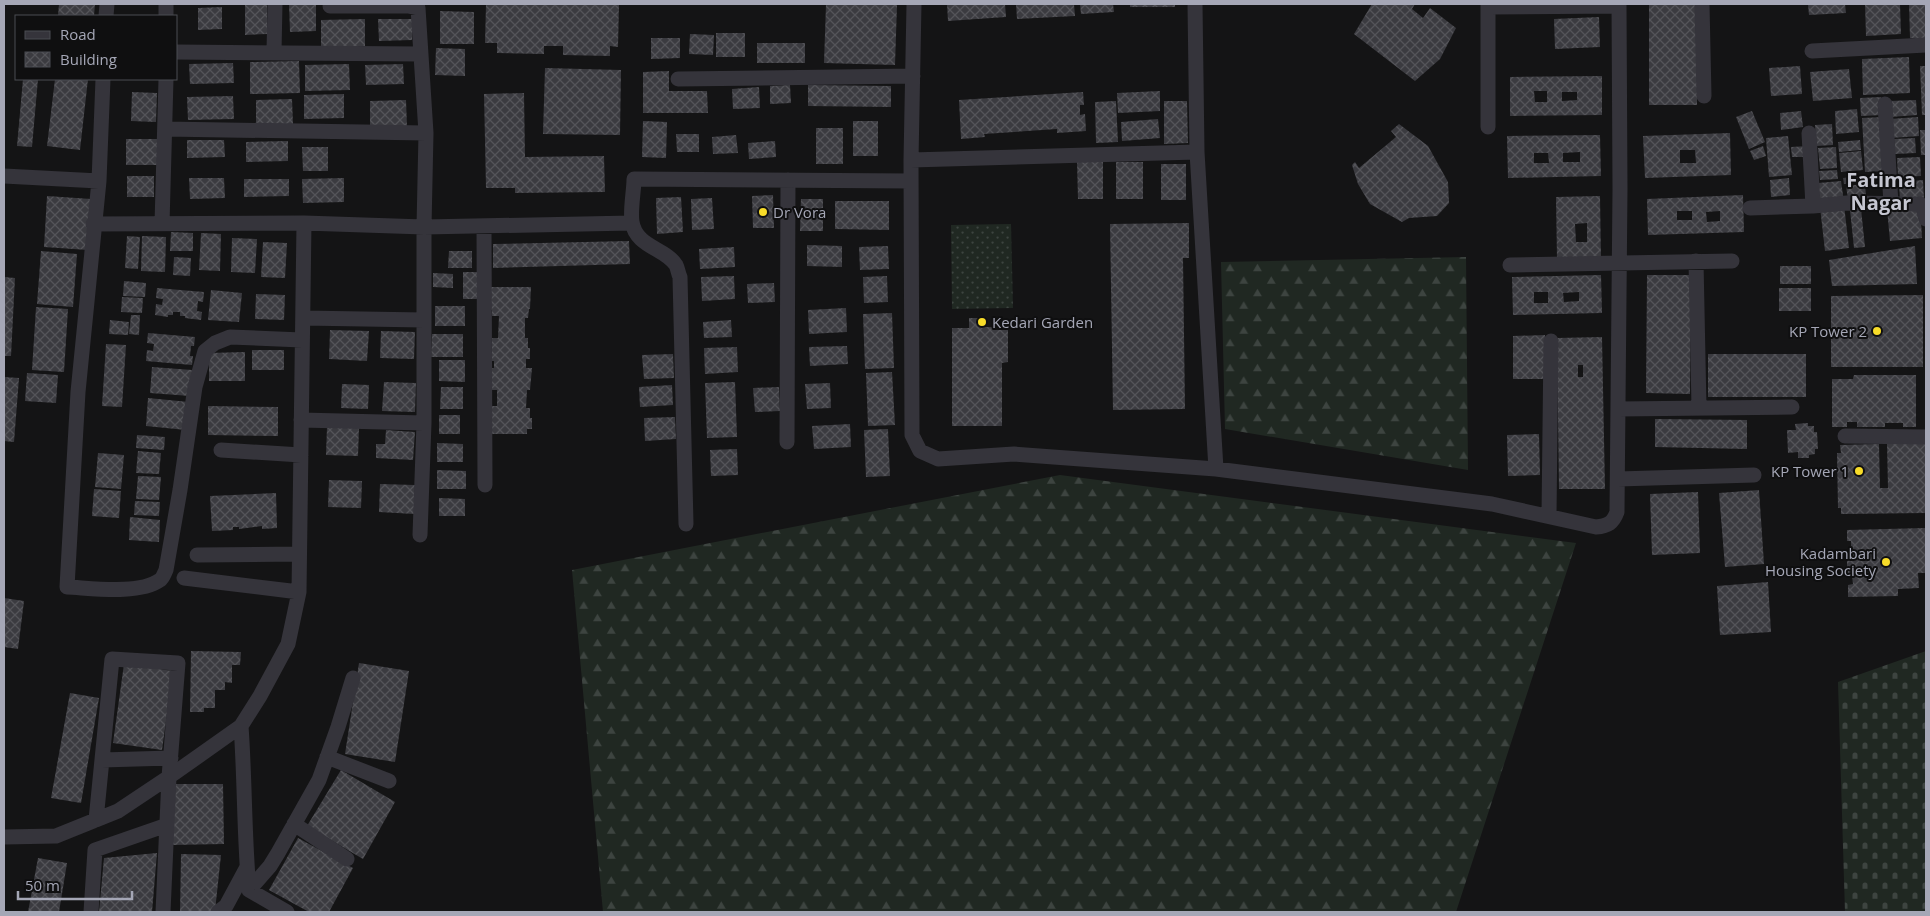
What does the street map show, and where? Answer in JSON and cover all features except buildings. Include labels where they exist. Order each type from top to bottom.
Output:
[{"type":"street","points":[[274,52],[275,4]]},
{"type":"street","points":[[914,4],[911,160],[912,436],[920,451],[938,459],[1014,454],[1216,469],[1492,504],[1596,527],[1606,526],[1614,520],[1617,512],[1618,479],[1620,263],[1619,5],[1488,6],[1488,127]]},
{"type":"street","points":[[1195,4],[1197,152],[1216,469]]},
{"type":"street","points":[[1702,4],[1704,96]]},
{"type":"street","points":[[330,6],[408,6],[418,8],[426,133],[424,423],[420,535]]},
{"type":"street","points":[[1812,51],[1926,46]]},
{"type":"street","points":[[178,52],[420,54]]},
{"type":"street","points":[[678,79],[913,76]]},
{"type":"street","points":[[103,80],[99,181],[78,392],[67,587],[131,588],[150,585],[162,579],[166,570],[178,499],[194,387],[205,351],[215,343],[230,337],[302,340]]},
{"type":"street","points":[[162,224],[166,80]]},
{"type":"street","points":[[1885,104],[1891,204]]},
{"type":"street","points":[[165,129],[426,133]]},
{"type":"street","points":[[1809,133],[1813,206]]},
{"type":"street","points":[[911,160],[1197,152]]},
{"type":"street","points":[[4,176],[99,181]]},
{"type":"street","points":[[686,524],[680,277],[676,265],[650,247],[639,236],[632,222],[634,178],[911,181]]},
{"type":"street","points":[[787,442],[788,180]]},
{"type":"street","points":[[1750,208],[1847,203],[1920,204],[1926,218]]},
{"type":"street","points":[[94,224],[304,223],[424,227],[632,222]]},
{"type":"street","points":[[4,837],[56,836],[118,811],[169,777],[241,726],[260,696],[288,644],[299,592],[304,223]]},
{"type":"street","points":[[484,226],[485,485]]},
{"type":"street","points":[[1696,261],[1699,408]]},
{"type":"street","points":[[1510,265],[1732,261]]},
{"type":"street","points":[[303,318],[424,320]]},
{"type":"street","points":[[1549,516],[1552,341]]},
{"type":"street","points":[[1618,409],[1792,407]]},
{"type":"street","points":[[301,420],[424,423]]},
{"type":"street","points":[[1845,436],[1926,437]]},
{"type":"street","points":[[221,450],[301,455]]},
{"type":"street","points":[[1618,479],[1754,475]]},
{"type":"street","points":[[197,555],[299,554]]},
{"type":"street","points":[[184,578],[299,592]]},
{"type":"street","points":[[96,820],[112,659],[178,663],[169,777],[163,912]]},
{"type":"street","points":[[249,890],[270,866],[319,780],[353,678]]},
{"type":"street","points":[[241,726],[245,777],[249,890]]},
{"type":"street","points":[[327,756],[389,781]]},
{"type":"street","points":[[102,760],[171,758]]},
{"type":"street","points":[[294,824],[347,859]]},
{"type":"street","points":[[91,912],[96,850],[167,825]]},
{"type":"street","points":[[218,912],[226,906],[247,867]]},
{"type":"street","points":[[249,890],[287,912]]},
{"type":"green space","points":[[1011,224],[1013,308],[952,309],[951,225]]},
{"type":"green space","points":[[1466,257],[1468,470],[1225,429],[1221,262]]},
{"type":"green space","points":[[1060,475],[1576,543],[1456,912],[603,912],[572,570]]},
{"type":"green space","points":[[1926,651],[1926,912],[1845,912],[1838,682]]},
{"type":"place","name":"Dr Vora","points":[[763,212]]},
{"type":"place","name":"Kedari Garden","points":[[982,322]]},
{"type":"place","name":"KP Tower 2","points":[[1877,331]]},
{"type":"place","name":"KP Tower 1","points":[[1859,471]]},
{"type":"place","name":"Kadambari Housing Society","points":[[1886,562]]},
{"type":"district","name":"Fatima Nagar","points":[[1881,190]]}]
